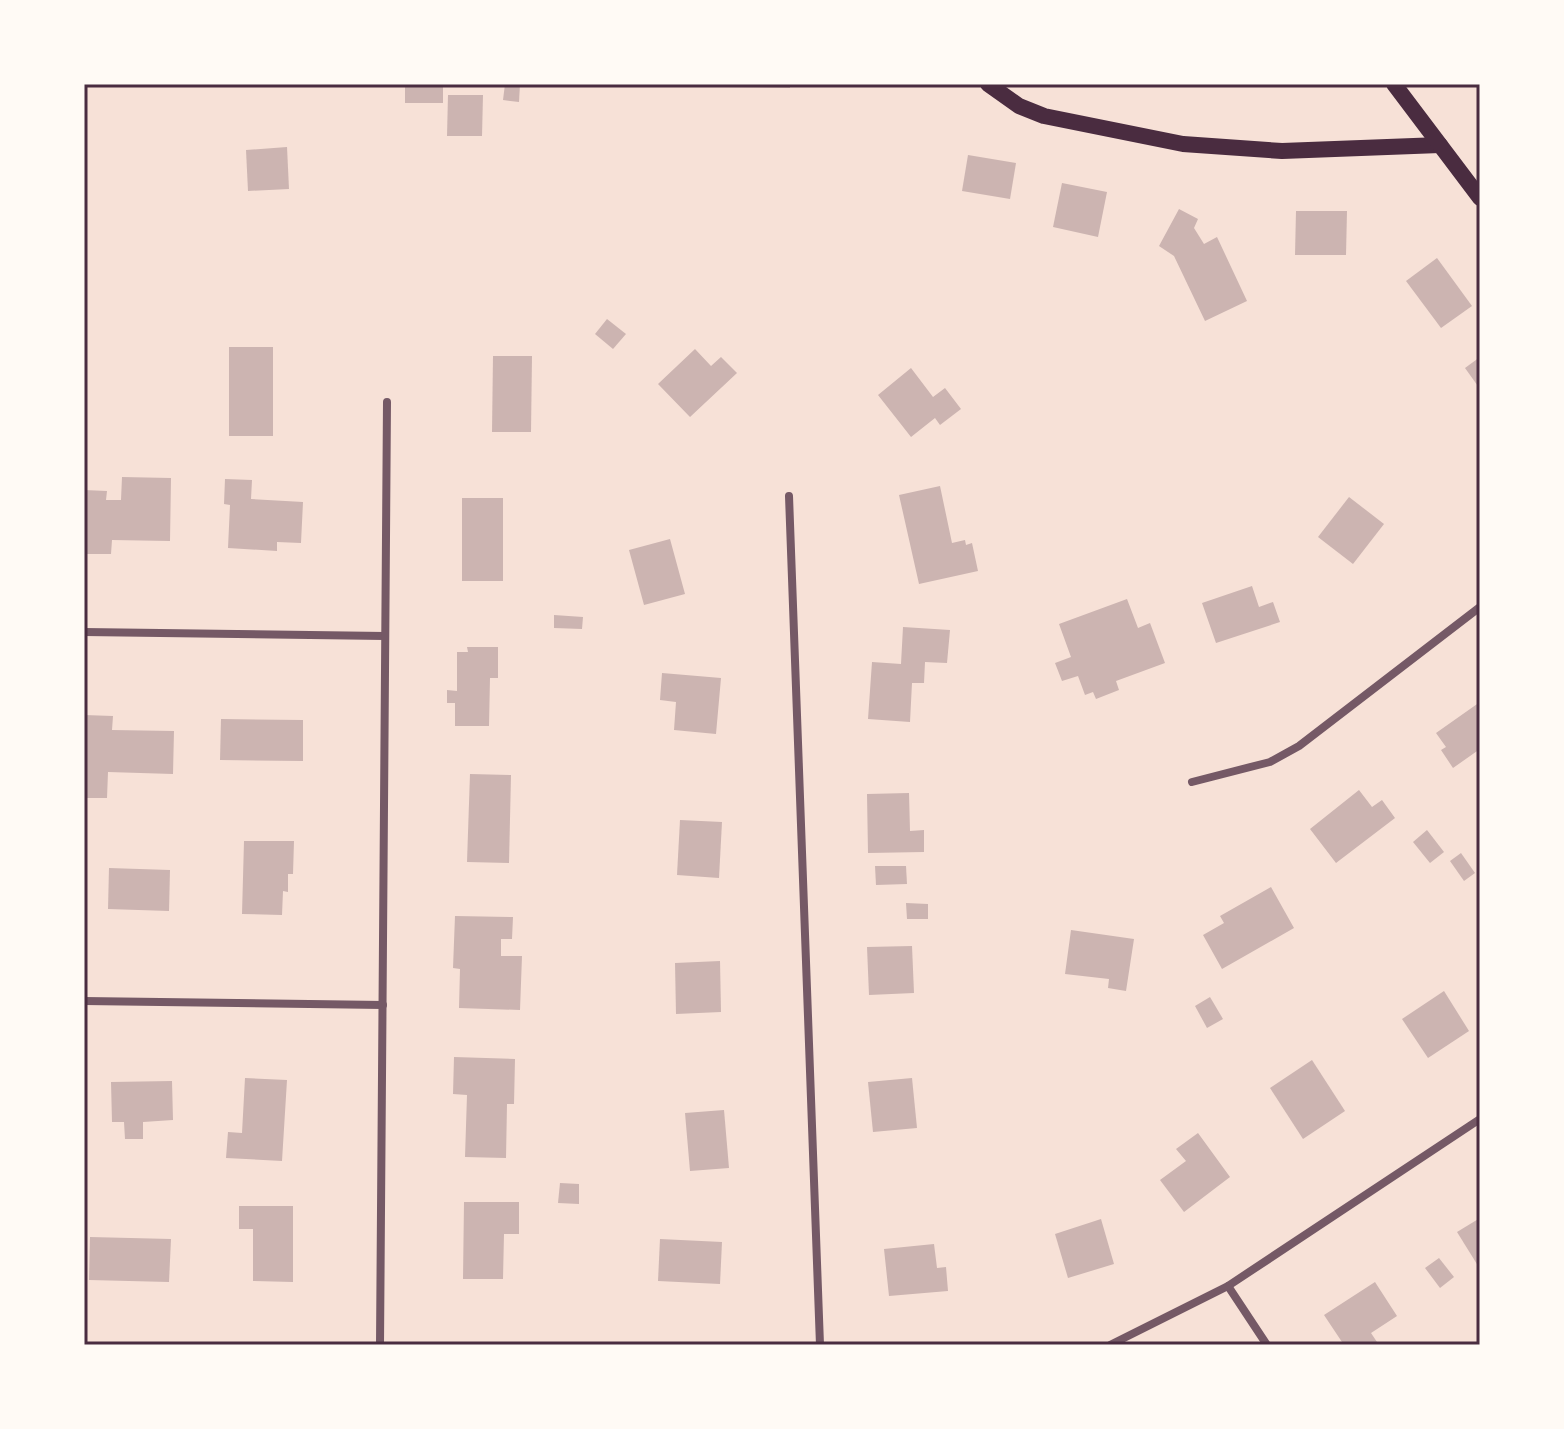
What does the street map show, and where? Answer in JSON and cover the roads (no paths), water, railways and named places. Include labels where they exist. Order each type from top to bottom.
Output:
[{"type":"main road","points":[[988,84],[1019,106],[1044,116],[1183,144],[1282,151],[1440,145]]},
{"type":"main road","points":[[1394,84],[1480,198]]},
{"type":"street","points":[[380,1345],[387,402]]},
{"type":"street","points":[[789,496],[820,1345]]},
{"type":"street","points":[[1192,782],[1270,762],[1299,746],[1480,607]]},
{"type":"street","points":[[84,632],[385,636]]},
{"type":"street","points":[[84,1001],[383,1005]]},
{"type":"street","points":[[1110,1345],[1228,1286],[1480,1119]]},
{"type":"street","points":[[1228,1286],[1267,1345]]}]
